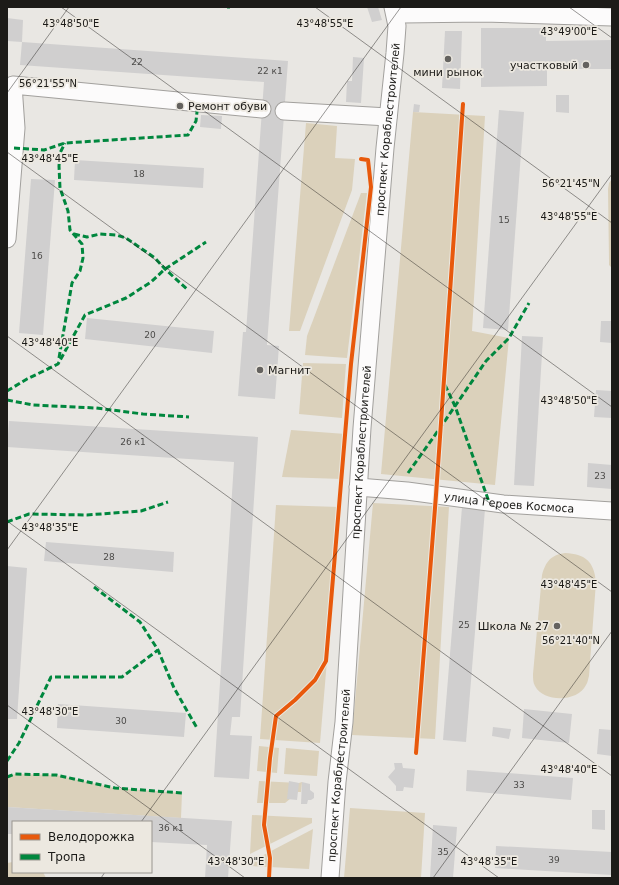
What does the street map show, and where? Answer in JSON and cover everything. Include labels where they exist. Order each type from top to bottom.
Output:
[{"type":"street","points":[[400,14],[483,13],[612,17]]},
{"type":"street","name":"проспект Кораблестроителей","points":[[330,878],[337,782],[344,722],[366,373],[384,156],[400,14]]},
{"type":"street","points":[[7,239],[16,128],[13,85],[262,109]]},
{"type":"street","points":[[284,111],[388,117]]},
{"type":"street","name":"улица Героев Космоса","points":[[358,487],[407,491],[503,504],[612,511]]},
{"type":"shaded area","points":[[413,112],[485,116],[472,331],[509,338],[495,485],[381,474]]},
{"type":"shaded area","points":[[306,123],[337,126],[335,158],[355,159],[352,190],[300,331],[289,331]]},
{"type":"shaded area","points":[[612,179],[612,268],[609,265],[608,189],[609,183]]},
{"type":"shaded area","points":[[361,193],[367,193],[347,358],[305,355],[307,336]]},
{"type":"shaded area","points":[[303,363],[346,364],[342,418],[299,414]]},
{"type":"shaded area","points":[[291,430],[346,434],[342,479],[282,477]]},
{"type":"shaded area","points":[[373,503],[449,507],[435,739],[352,735]]},
{"type":"shaded area","points":[[276,505],[340,507],[320,743],[260,739]]},
{"type":"shaded area","points":[[565,553],[583,557],[591,564],[595,575],[596,582],[589,676],[588,682],[582,691],[576,695],[553,698],[539,692],[534,685],[533,674],[542,575],[547,562],[556,555]]},
{"type":"shaded area","points":[[259,746],[279,748],[277,773],[257,771]]},
{"type":"shaded area","points":[[286,748],[319,751],[317,776],[284,774]]},
{"type":"shaded area","points":[[15,774],[56,775],[115,788],[182,793],[181,818],[7,807],[7,777]]},
{"type":"shaded area","points":[[259,781],[302,782],[301,792],[296,792],[296,794],[285,803],[257,803]]},
{"type":"shaded area","points":[[350,808],[425,813],[421,878],[344,878]]},
{"type":"shaded area","points":[[252,815],[312,818],[312,823],[250,854]]},
{"type":"shaded area","points":[[313,829],[309,869],[250,866],[250,862]]},
{"type":"shaded area","points":[[12,862],[12,873],[44,873],[46,878],[7,878],[7,863]]},
{"type":"building","points":[[367,7],[378,7],[382,20],[372,22]]},
{"type":"building","points":[[7,18],[23,20],[22,42],[7,41]]},
{"type":"building","points":[[481,28],[546,28],[546,41],[612,40],[612,69],[547,69],[547,86],[481,87]]},
{"type":"building","points":[[445,31],[462,31],[460,89],[442,88]]},
{"type":"building","points":[[22,42],[288,61],[267,345],[279,346],[275,399],[238,396],[243,332],[246,332],[264,82],[20,65]]},
{"type":"building","points":[[353,57],[364,58],[361,103],[346,102],[347,81],[352,81]]},
{"type":"building","points":[[556,95],[569,95],[569,113],[556,112]]},
{"type":"building","points":[[414,104],[420,105],[419,112],[413,112]]},
{"type":"building","points":[[499,110],[524,112],[508,330],[483,328]]},
{"type":"building","points":[[201,115],[222,116],[221,129],[200,127]]},
{"type":"building","points":[[75,160],[204,168],[203,188],[74,180]]},
{"type":"building","points":[[31,179],[55,180],[43,335],[19,333]]},
{"type":"building","points":[[87,318],[214,331],[212,353],[85,339]]},
{"type":"building","points":[[601,321],[612,321],[612,343],[600,342]]},
{"type":"building","points":[[522,336],[543,337],[534,486],[514,485]]},
{"type":"building","points":[[596,390],[612,391],[612,418],[594,417]]},
{"type":"building","points":[[9,421],[258,437],[240,717],[232,717],[230,735],[252,736],[249,779],[214,777],[234,462],[7,447]]},
{"type":"building","points":[[588,463],[612,465],[612,489],[587,487]]},
{"type":"building","points":[[462,507],[485,509],[466,742],[443,740]]},
{"type":"building","points":[[46,542],[174,552],[173,572],[44,561]]},
{"type":"building","points":[[7,566],[27,568],[17,719],[7,719]]},
{"type":"building","points":[[58,704],[186,713],[184,737],[57,728]]},
{"type":"building","points":[[524,709],[572,714],[569,743],[522,738]]},
{"type":"building","points":[[493,727],[511,729],[509,739],[492,736]]},
{"type":"building","points":[[599,729],[612,730],[612,756],[597,754]]},
{"type":"building","points":[[394,763],[402,763],[403,768],[415,769],[413,788],[404,787],[403,791],[396,791],[396,786],[388,777],[395,769]]},
{"type":"building","points":[[467,770],[573,778],[571,800],[466,791]]},
{"type":"building","points":[[289,781],[299,783],[297,800],[287,799]]},
{"type":"building","points":[[302,782],[310,784],[310,790],[314,793],[314,798],[308,800],[307,804],[301,804]]},
{"type":"building","points":[[7,807],[232,821],[228,878],[205,878],[207,845],[152,842],[152,821],[12,821],[12,834],[7,834]]},
{"type":"building","points":[[592,810],[605,810],[605,830],[592,829]]},
{"type":"building","points":[[433,825],[457,827],[453,878],[430,878]]},
{"type":"building","points":[[496,846],[612,852],[612,875],[495,868]]},
{"type":"marked path","points":[[14,148],[44,150],[65,143],[188,135],[196,121],[198,103]]},
{"type":"marked path","points":[[59,358],[72,283],[80,271],[83,258],[82,244],[70,230],[68,211],[60,188],[60,153],[65,143]]},
{"type":"marked path","points":[[74,234],[87,237],[100,234],[116,235],[126,238],[155,258],[188,290]]},
{"type":"marked path","points":[[7,391],[27,379],[58,364],[85,315],[126,298],[151,282],[165,269],[206,242]]},
{"type":"marked path","points":[[408,473],[486,361],[509,338],[529,303]]},
{"type":"marked path","points":[[445,385],[455,406],[489,502]]},
{"type":"marked path","points":[[7,400],[33,405],[96,408],[143,414],[189,417]]},
{"type":"marked path","points":[[7,522],[29,514],[87,515],[141,511],[168,502]]},
{"type":"marked path","points":[[94,587],[140,622],[158,650],[174,688],[197,728]]},
{"type":"marked path","points":[[7,761],[19,743],[51,677],[122,677],[158,650]]},
{"type":"marked path","points":[[7,777],[15,774],[56,775],[115,788],[182,793]]},
{"type":"cycle path","points":[[416,753],[436,495],[463,104]]},
{"type":"cycle path","points":[[269,878],[270,858],[264,825],[270,758],[276,716],[315,680],[326,661],[351,364],[371,187],[368,160],[361,159]]},
{"type":"place","name":"мини рынок","points":[[448,59]]},
{"type":"place","name":"участковый","points":[[586,65]]},
{"type":"place","name":"Ремонт обуви","points":[[180,106]]},
{"type":"place","name":"Магнит","points":[[260,370]]},
{"type":"place","name":"Школа № 27","points":[[557,626]]}]
